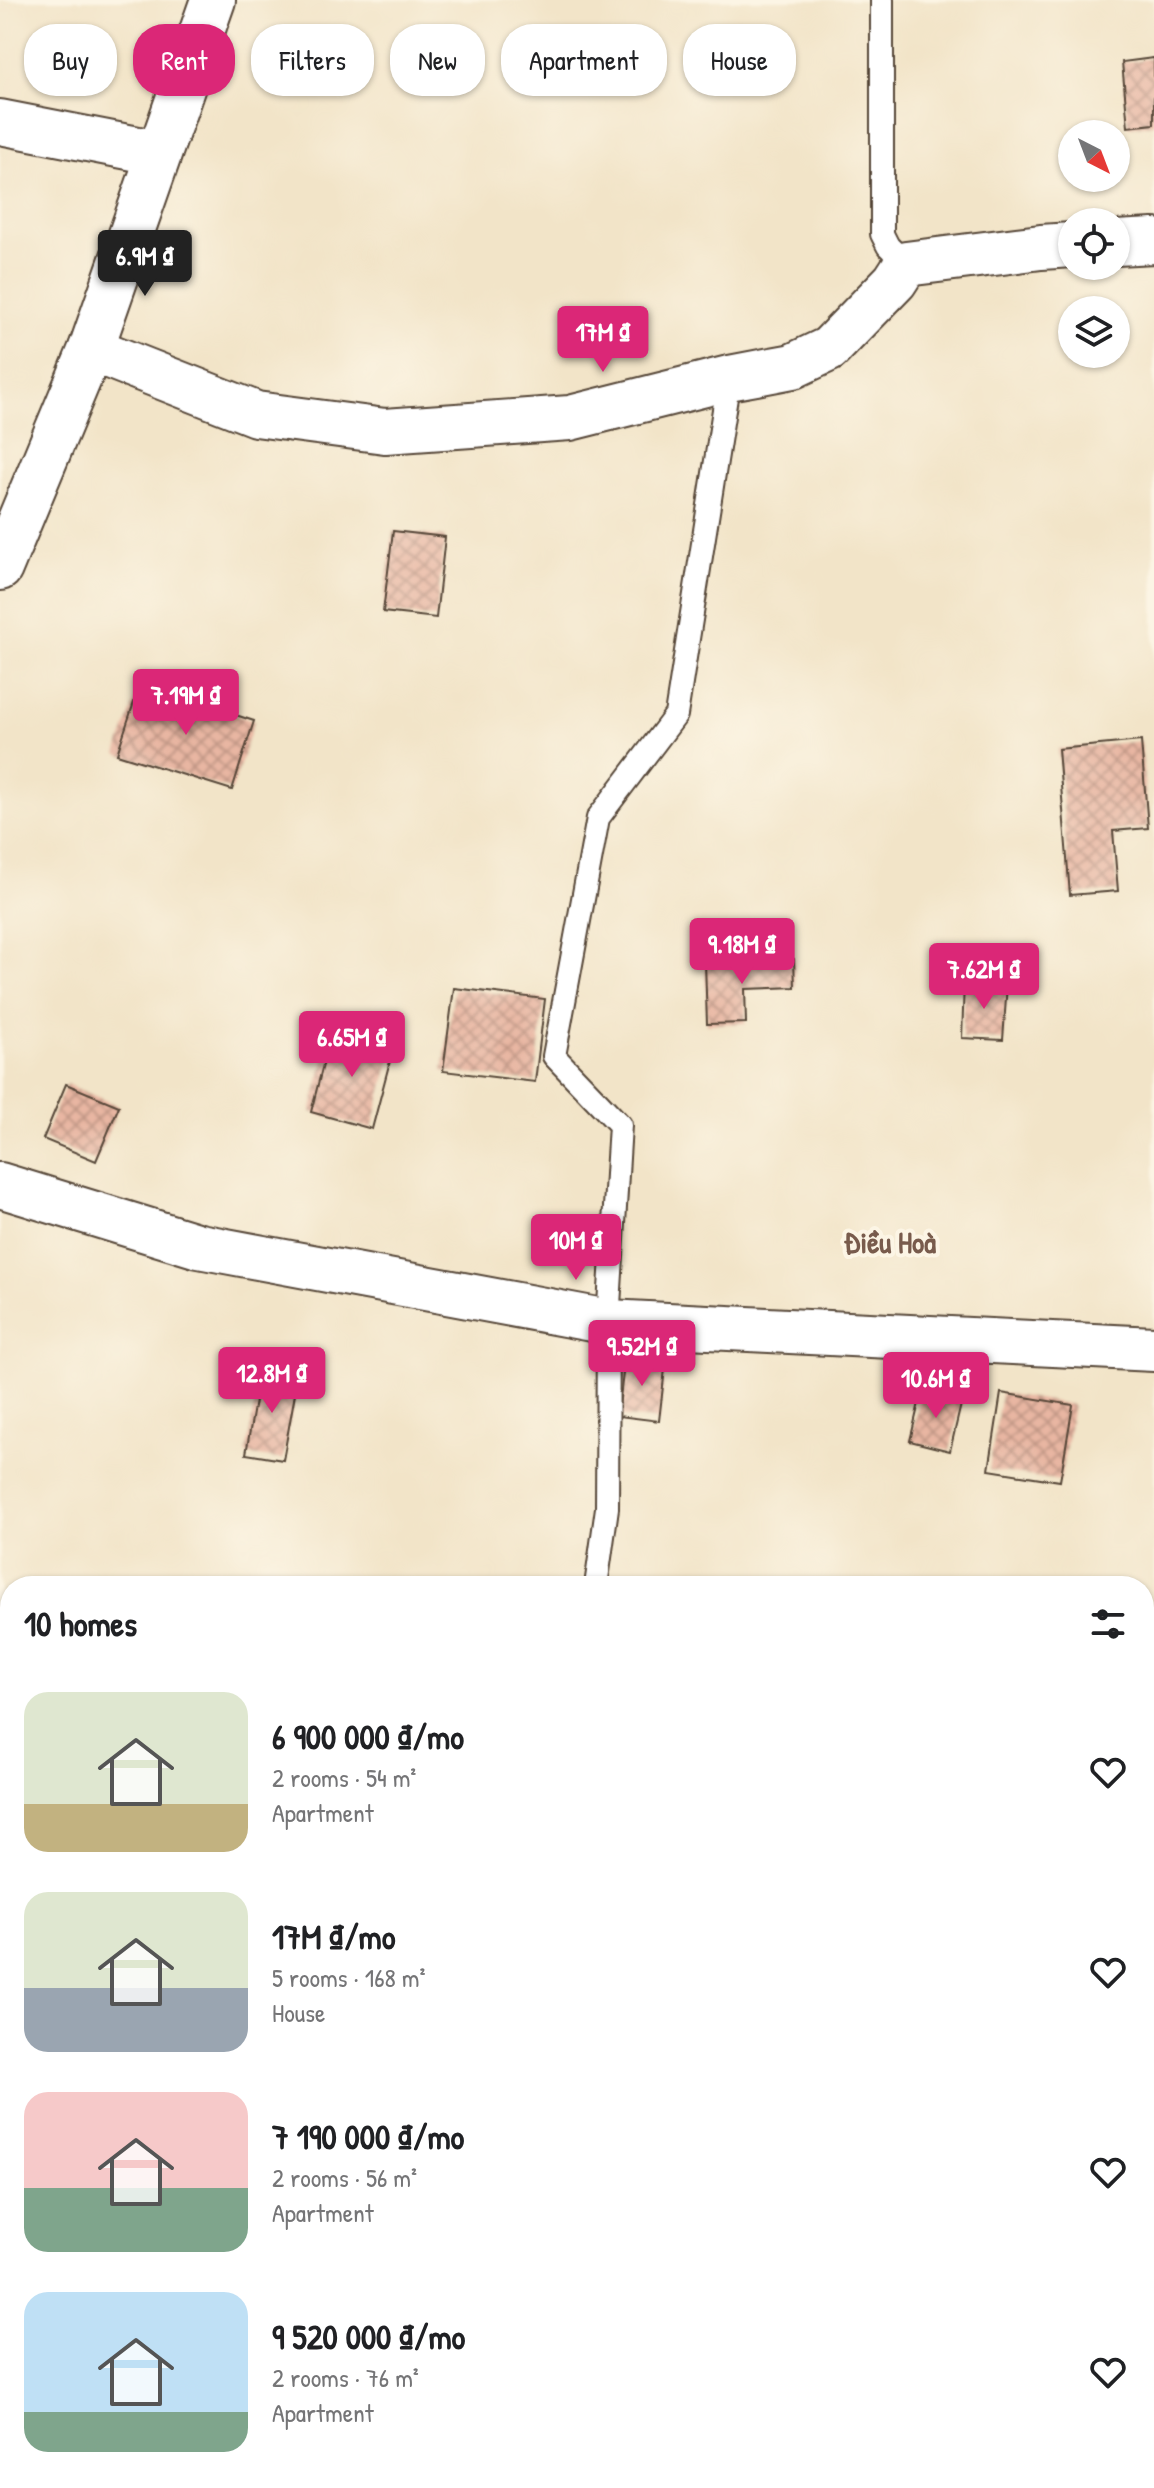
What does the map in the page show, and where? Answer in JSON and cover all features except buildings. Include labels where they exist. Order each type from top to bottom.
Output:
[{"type":"street","points":[[0,568],[91,349],[213,0]]},
{"type":"street","points":[[0,122],[159,153]]},
{"type":"street","points":[[1130,242],[1154,241]]},
{"type":"street","points":[[91,349],[256,414],[385,431],[570,418],[729,378],[793,366],[829,349],[895,281],[906,264],[1058,246]]},
{"type":"street","points":[[0,1185],[199,1246],[608,1322],[1154,1349]]},
{"type":"lane","points":[[882,0],[882,234],[888,246],[906,264]]},
{"type":"lane","points":[[597,1576],[607,1508],[608,1322],[620,1125],[554,1056],[598,818],[676,715],[729,378]]},
{"type":"district","name":"Điều Hoà","points":[[890,1242]]}]
